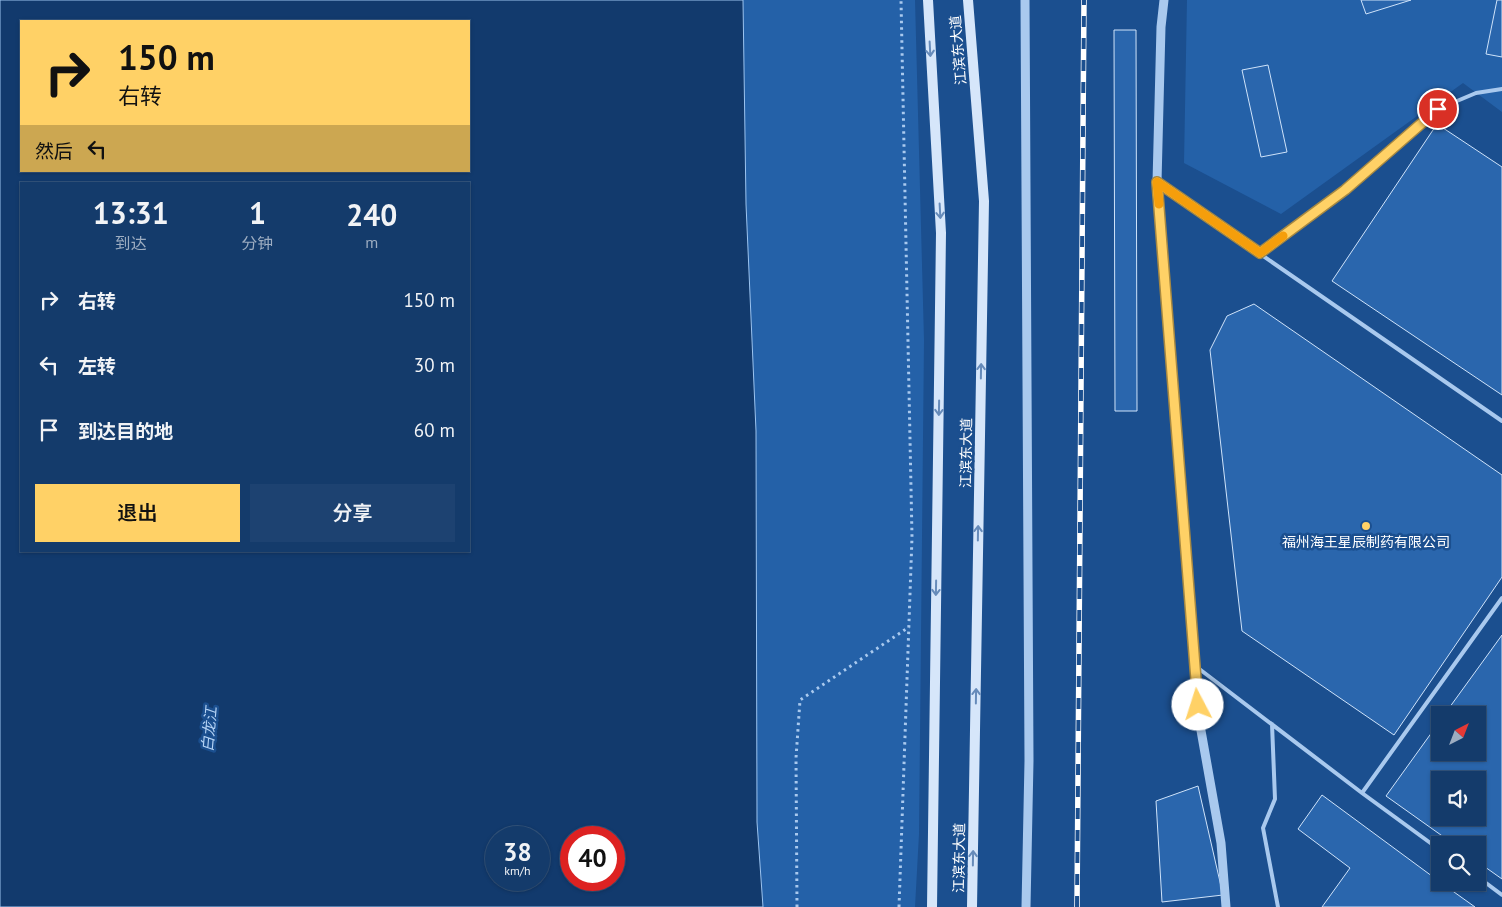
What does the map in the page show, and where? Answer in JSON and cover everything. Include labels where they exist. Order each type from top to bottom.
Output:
[{"type":"main road","points":[[928,0],[941,233],[932,907]]},
{"type":"main road","name":"江滨东大道","points":[[968,0],[984,200],[972,907]]},
{"type":"street","points":[[1025,0],[1028,741],[1026,907]]},
{"type":"street","points":[[1164,0],[1161,27],[1157,182],[1194,666],[1200,725],[1221,842],[1226,907]]},
{"type":"lane","points":[[1260,253],[1345,190],[1438,109],[1476,94],[1502,89]]},
{"type":"lane","points":[[1157,182],[1502,421]]},
{"type":"lane","points":[[1362,793],[1502,598]]},
{"type":"lane","points":[[1194,666],[1431,843]]},
{"type":"lane","points":[[1272,724],[1275,799],[1263,828],[1278,907]]},
{"type":"lane","points":[[1486,883],[1502,895]]},
{"type":"path","points":[[899,907],[912,537],[901,0]]},
{"type":"path","points":[[796,907],[796,758],[800,700],[909,627]]},
{"type":"shaded area","points":[[743,0],[915,0],[924,340],[919,834],[915,907],[763,907],[757,822],[756,431],[746,204]]},
{"type":"shaded area","points":[[1187,0],[1502,0],[1502,112],[1463,83],[1281,214],[1184,163]]},
{"type":"water","name":"白龙江","points":[[0,0],[743,0],[746,204],[756,431],[757,822],[763,907],[0,907]]},
{"type":"building","points":[[1361,0],[1411,0],[1366,14]]},
{"type":"building","points":[[1497,0],[1502,0],[1502,57],[1486,54]]},
{"type":"building","points":[[1114,30],[1136,30],[1137,411],[1115,411]]},
{"type":"building","points":[[1268,65],[1287,152],[1261,157],[1242,70]]},
{"type":"building","points":[[1437,124],[1502,167],[1502,395],[1332,281]]},
{"type":"building","name":"福州海王星辰制药有限公司","points":[[1254,304],[1502,475],[1502,577],[1394,735],[1242,631],[1210,350],[1227,316]]},
{"type":"building","points":[[1502,635],[1502,879],[1486,868],[1486,836],[1442,836],[1386,796],[1431,734],[1431,761],[1486,761],[1486,706],[1451,706]]},
{"type":"building","points":[[1198,786],[1223,895],[1162,902],[1156,801]]},
{"type":"building","points":[[1322,795],[1431,875],[1431,891],[1453,891],[1475,907],[1322,907],[1350,868],[1298,829]]},
{"type":"railway","points":[[1077,907],[1084,0]]},
{"type":"slow traffic","points":[[1159,204],[1157,182],[1260,253],[1283,236]]},
{"type":"place","name":"福州海王星辰制药有限公司","points":[[1366,526]]},
{"type":"route","points":[[1198,705],[1157,182],[1260,253],[1345,190],[1438,109]]}]
